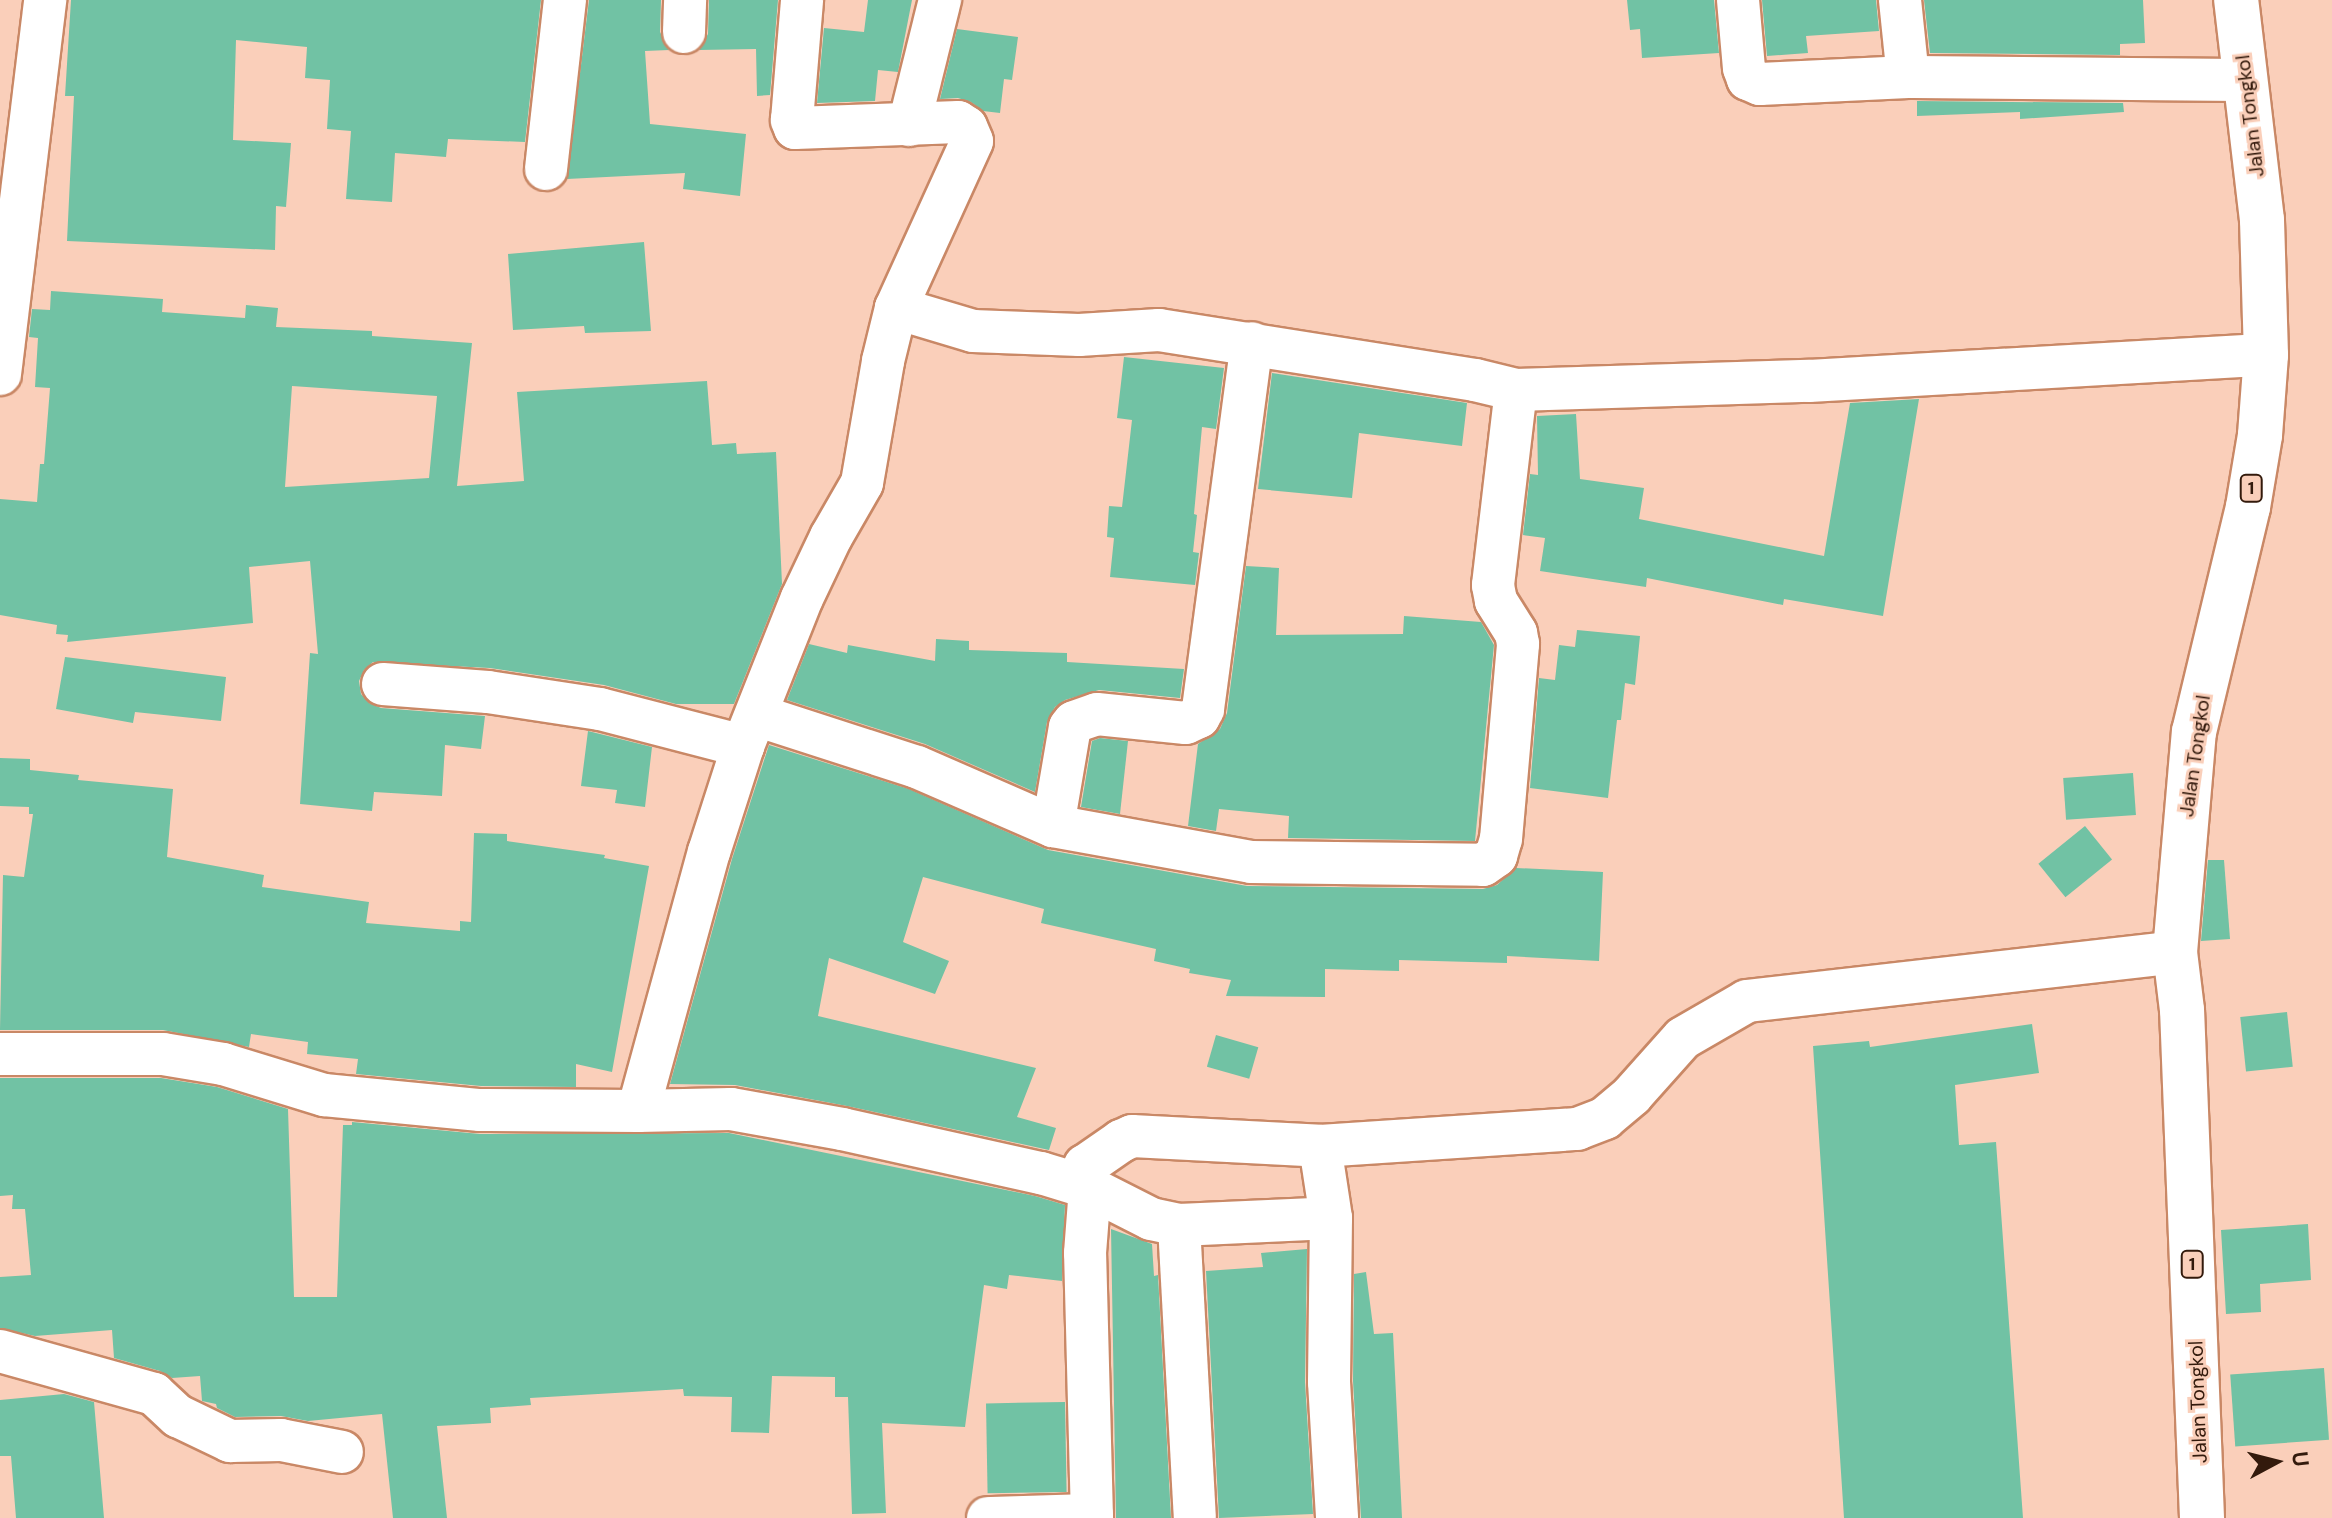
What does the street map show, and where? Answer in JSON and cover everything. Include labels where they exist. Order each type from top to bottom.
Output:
[{"type":"highway","name":"Jalan Tongkol","points":[[2202,1518],[2178,977],[2194,732],[2248,507],[2260,435],[2266,355],[2262,220],[2236,0]]},
{"type":"street","points":[[0,374],[3,316],[45,0]]},
{"type":"street","points":[[546,169],[565,0]]},
{"type":"street","points":[[638,1111],[709,852],[750,730],[802,598],[831,537],[862,483],[883,361],[896,308],[972,141],[966,127],[958,122],[804,129],[793,125],[802,0]]},
{"type":"street","points":[[909,125],[940,0]]},
{"type":"street","points":[[1738,0],[1744,68],[1748,79],[1760,84],[1908,77],[2246,80]]},
{"type":"street","points":[[1900,0],[1908,77]]},
{"type":"street","points":[[896,308],[973,331],[1079,335],[1159,330],[1252,343],[1516,390],[1809,381],[2266,355]]},
{"type":"street","points":[[1053,826],[1070,727],[1074,722],[1097,714],[1186,723],[1199,717],[1203,709],[1252,343]]},
{"type":"street","points":[[383,684],[488,692],[750,730],[917,767],[1053,826],[1251,862],[1483,865],[1496,856],[1501,839],[1518,644],[1516,633],[1496,601],[1493,585],[1516,390]]},
{"type":"street","points":[[0,1054],[163,1054],[223,1064],[324,1095],[480,1110],[731,1109],[995,1163],[1100,1163],[1132,1136],[1320,1146],[1577,1129],[1605,1118],[1632,1095],[1683,1038],[1747,1001],[2178,977]]},
{"type":"street","points":[[1320,1146],[1331,1218],[1329,1382],[1337,1518]]},
{"type":"street","points":[[1100,1163],[1151,1219],[1179,1225],[1331,1218]]},
{"type":"street","points":[[988,1518],[1092,1516],[1085,1253],[1100,1163]]},
{"type":"street","points":[[1179,1225],[1195,1518]]},
{"type":"street","points":[[0,1351],[154,1394],[178,1416],[230,1441],[281,1440],[342,1452]]},
{"type":"building","points":[[71,0],[541,0],[525,142],[448,139],[446,157],[395,153],[392,202],[346,199],[351,131],[327,129],[330,80],[305,78],[307,47],[236,40],[233,140],[291,143],[286,207],[276,206],[275,250],[67,241],[74,96],[65,96]]},
{"type":"building","points":[[589,0],[661,0],[660,32],[669,50],[645,51],[650,124],[746,134],[740,196],[683,189],[685,173],[567,179]]},
{"type":"building","points":[[709,0],[778,0],[770,95],[757,96],[756,49],[699,50],[708,34]]},
{"type":"building","points":[[868,0],[912,0],[898,72],[878,70],[875,101],[817,103],[824,28],[864,32]]},
{"type":"building","points":[[1627,0],[1714,0],[1719,53],[1642,58],[1640,29],[1630,30]]},
{"type":"building","points":[[1762,0],[1876,0],[1879,31],[1806,36],[1808,53],[1767,56]]},
{"type":"building","points":[[1924,0],[2143,0],[2145,43],[2120,44],[2120,55],[1930,53]]},
{"type":"building","points":[[957,29],[1018,37],[1012,80],[1004,79],[1000,113],[983,111],[971,102],[958,98],[940,99]]},
{"type":"building","points":[[1917,101],[2123,103],[2124,112],[2020,119],[2020,112],[1917,116]]},
{"type":"building","points":[[644,242],[651,331],[585,333],[584,326],[513,330],[508,254]]},
{"type":"building","points":[[51,291],[163,299],[162,312],[245,318],[246,305],[278,308],[276,327],[372,331],[372,336],[472,343],[457,486],[524,481],[517,392],[707,381],[712,445],[736,443],[737,454],[776,452],[782,584],[734,704],[676,704],[604,685],[490,668],[373,662],[364,670],[359,681],[361,694],[369,703],[381,708],[485,716],[481,749],[445,745],[442,796],[374,792],[372,811],[300,804],[310,653],[318,654],[310,561],[249,567],[253,623],[67,642],[68,635],[56,634],[57,625],[0,615],[0,499],[37,502],[40,464],[44,464],[50,388],[35,387],[38,338],[29,337],[32,309],[50,310]],"holes":[[[292,386],[437,396],[429,478],[285,487]]]},
{"type":"building","points":[[1124,357],[1224,368],[1216,429],[1202,427],[1194,514],[1197,515],[1193,552],[1199,553],[1195,585],[1110,577],[1114,538],[1107,537],[1109,506],[1122,507],[1132,420],[1117,418]]},
{"type":"building","points":[[1272,373],[1467,403],[1462,446],[1359,433],[1352,498],[1258,489]]},
{"type":"building","points":[[1919,399],[1883,616],[1784,599],[1783,605],[1647,578],[1646,587],[1540,571],[1545,538],[1523,535],[1530,474],[1538,475],[1537,416],[1576,414],[1580,479],[1644,488],[1639,519],[1824,556],[1850,403]]},
{"type":"building","points":[[1246,566],[1279,568],[1276,635],[1403,634],[1404,616],[1481,622],[1494,645],[1475,841],[1288,838],[1289,816],[1219,809],[1216,831],[1188,826],[1198,744],[1220,729],[1227,713]]},
{"type":"building","points":[[1577,630],[1640,636],[1635,685],[1625,683],[1621,720],[1617,720],[1608,798],[1530,788],[1539,678],[1555,680],[1559,645],[1575,647]]},
{"type":"building","points":[[936,639],[969,641],[969,650],[1067,653],[1067,662],[1184,669],[1180,698],[1099,690],[1065,700],[1055,707],[1047,722],[1035,792],[925,744],[787,700],[809,644],[847,653],[848,645],[935,661]]},
{"type":"building","points":[[65,657],[226,677],[221,721],[135,712],[133,723],[56,709]]},
{"type":"building","points":[[588,731],[652,747],[645,807],[615,803],[617,790],[581,786]]},
{"type":"building","points":[[1100,738],[1128,741],[1120,814],[1081,807],[1092,741]]},
{"type":"building","points":[[769,745],[909,789],[1048,850],[1247,886],[1483,889],[1497,885],[1516,868],[1603,872],[1599,961],[1507,956],[1507,963],[1399,960],[1399,971],[1325,969],[1325,997],[1226,996],[1231,980],[1189,973],[1190,969],[1154,961],[1156,949],[1041,923],[1044,909],[923,877],[903,942],[949,961],[935,994],[829,958],[818,1016],[1036,1068],[1017,1117],[1056,1128],[1049,1150],[735,1085],[670,1084],[732,859]]},
{"type":"building","points":[[0,758],[30,759],[30,770],[79,775],[78,780],[173,789],[167,857],[264,875],[262,887],[369,902],[366,923],[460,931],[460,921],[471,922],[474,833],[507,834],[507,841],[605,855],[604,858],[649,866],[612,1072],[576,1064],[576,1087],[481,1086],[356,1074],[358,1059],[307,1054],[308,1042],[251,1034],[249,1047],[163,1030],[0,1030],[3,875],[24,877],[33,814],[29,814],[29,807],[0,806]]},
{"type":"building","points":[[2133,773],[2136,815],[2066,820],[2063,778]]},
{"type":"building","points":[[2085,826],[2112,859],[2065,897],[2038,864]]},
{"type":"building","points":[[2208,860],[2224,860],[2230,939],[2201,941]]},
{"type":"building","points":[[2287,1012],[2293,1067],[2246,1072],[2240,1017]]},
{"type":"building","points":[[2032,1024],[2039,1073],[1955,1085],[1959,1145],[1996,1142],[2023,1518],[1844,1518],[1813,1046],[1869,1041],[1870,1047]]},
{"type":"building","points":[[1216,1035],[1258,1047],[1249,1079],[1207,1067]]},
{"type":"building","points":[[0,1078],[161,1078],[217,1087],[288,1109],[294,1297],[337,1297],[343,1125],[352,1125],[352,1122],[480,1134],[729,1133],[1035,1196],[1065,1205],[1062,1281],[1009,1275],[1007,1289],[984,1285],[965,1427],[882,1423],[886,1513],[852,1514],[848,1397],[835,1397],[835,1377],[772,1376],[769,1433],[731,1432],[732,1397],[684,1396],[683,1389],[530,1398],[531,1405],[490,1408],[491,1423],[437,1426],[447,1518],[393,1518],[382,1414],[308,1421],[281,1416],[235,1417],[217,1408],[216,1404],[202,1401],[200,1376],[172,1378],[160,1371],[114,1358],[112,1330],[35,1336],[0,1328],[0,1277],[31,1275],[25,1209],[12,1209],[13,1195],[0,1196]]},
{"type":"building","points":[[2308,1224],[2311,1280],[2260,1284],[2261,1312],[2226,1314],[2221,1230]]},
{"type":"building","points":[[1111,1229],[1152,1244],[1154,1276],[1158,1275],[1171,1518],[1116,1518]]},
{"type":"building","points":[[1307,1249],[1305,1382],[1313,1514],[1219,1518],[1206,1271],[1263,1267],[1261,1253]]},
{"type":"building","points":[[1366,1272],[1374,1334],[1393,1333],[1402,1518],[1361,1518],[1353,1381],[1354,1274]]},
{"type":"building","points":[[2324,1368],[2329,1440],[2235,1446],[2230,1375]]},
{"type":"building","points":[[64,1394],[94,1402],[104,1518],[16,1518],[11,1456],[0,1456],[0,1400]]},
{"type":"building","points":[[1065,1402],[1067,1492],[988,1493],[986,1403]]}]
